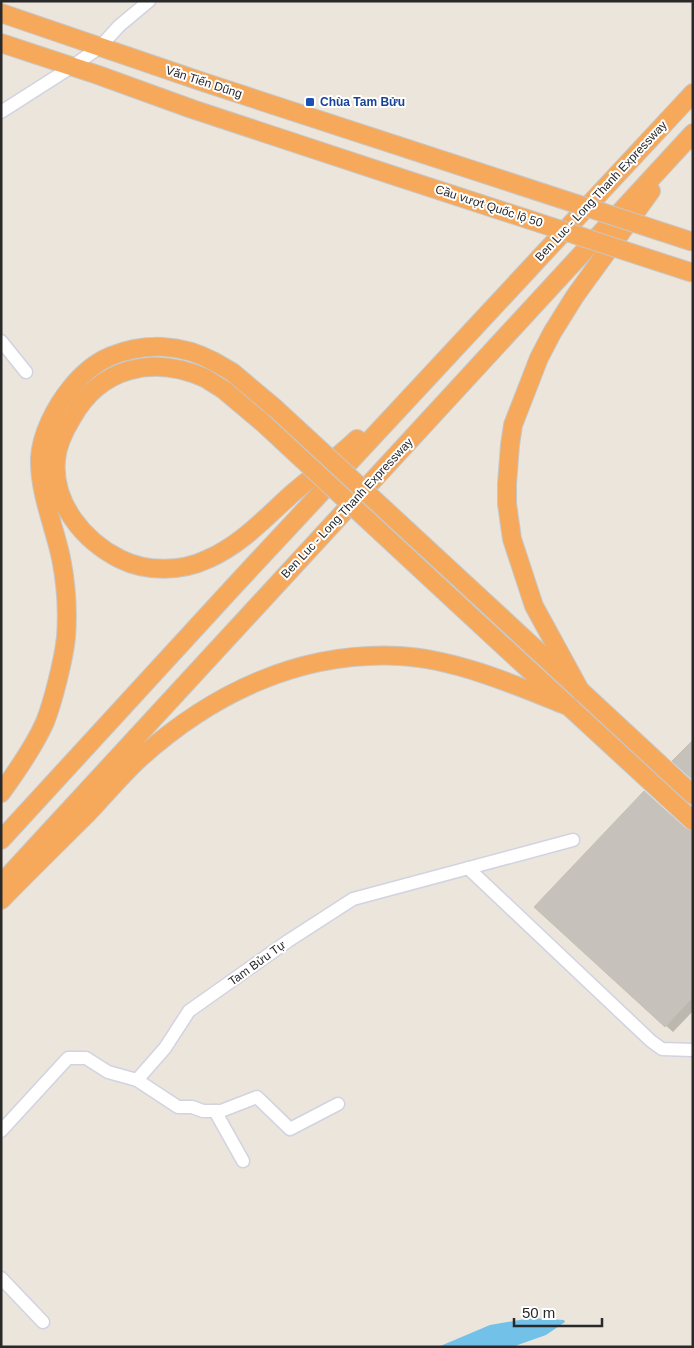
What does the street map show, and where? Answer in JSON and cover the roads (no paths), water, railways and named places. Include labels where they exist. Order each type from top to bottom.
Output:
[{"type":"highway","name":"Văn Tiến Dũng","points":[[1,13],[693,242]]},
{"type":"highway","points":[[1,43],[73,66]]},
{"type":"highway","name":"Cầu vượt Quốc lộ 50","points":[[73,66],[192,109],[693,273]]},
{"type":"highway","name":"Ben Luc - Long Thanh Expressway","points":[[1,840],[693,93]]},
{"type":"highway","name":"Ben Luc - Long Thanh Expressway","points":[[1,884],[693,133]]},
{"type":"highway","points":[[581,692],[534,606],[512,539],[507,504],[507,484],[513,425],[539,358],[562,316],[652,189],[693,139]]},
{"type":"highway","points":[[491,310],[347,449],[290,496],[256,528],[232,547],[206,560],[175,568],[147,568],[126,562],[109,554],[92,541],[75,522],[64,503],[57,480],[56,460],[64,431],[78,407],[96,387],[117,374],[136,368],[153,366],[180,369],[205,378],[224,390],[262,422],[473,618],[693,821]]},
{"type":"highway","points":[[1,793],[18,770],[45,722],[56,685],[66,638],[66,600],[61,559],[43,490],[40,457],[48,425],[64,396],[83,373],[105,358],[128,349],[153,346],[175,347],[197,352],[232,372],[276,409],[693,795]]},
{"type":"highway","points":[[1,900],[139,760],[188,720],[256,681],[320,661],[357,656],[400,656],[438,662],[474,671],[517,685],[570,707]]},
{"type":"street","points":[[1,112],[100,47],[120,26],[149,1]]},
{"type":"street","points":[[1,341],[26,372]]},
{"type":"street","name":"Tam Bửu Tự","points":[[137,1080],[165,1048],[189,1011],[353,898],[573,840]]},
{"type":"street","points":[[468,868],[651,1041],[662,1048],[693,1050]]},
{"type":"street","points":[[1,1131],[68,1058],[86,1058],[108,1072],[137,1080],[178,1107],[192,1106],[203,1111],[221,1111],[257,1097],[290,1129],[338,1104]]},
{"type":"street","points":[[215,1111],[243,1161]]},
{"type":"street","points":[[1,1278],[43,1322]]},
{"type":"water","points":[[531,1318],[564,1320],[565,1322],[546,1335],[512,1347],[438,1347],[490,1325]]},
{"type":"place","name":"Chùa Tam Bửu","points":[[310,102]]}]
